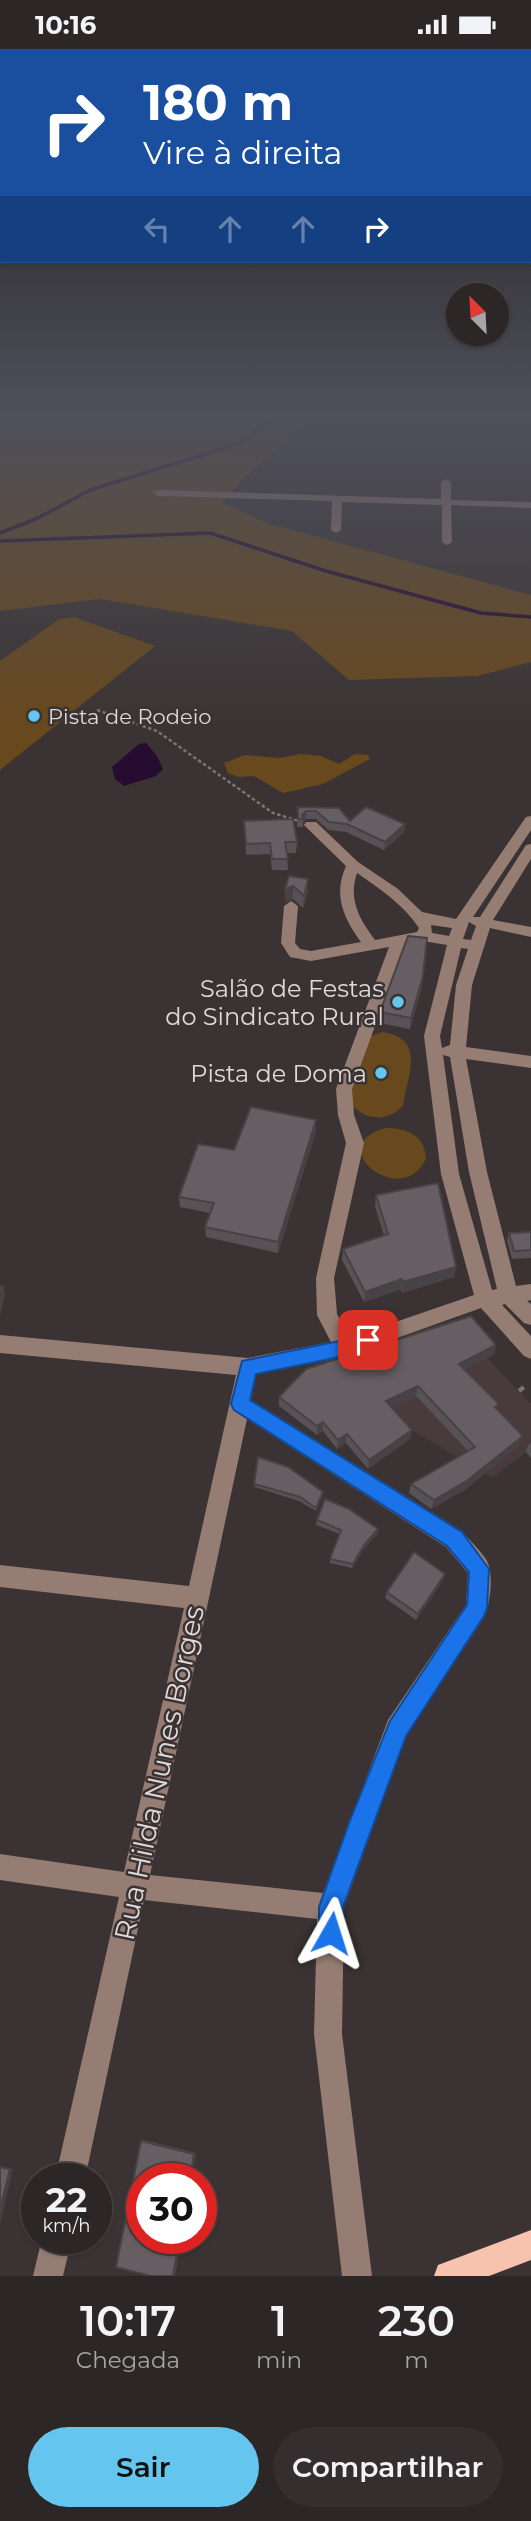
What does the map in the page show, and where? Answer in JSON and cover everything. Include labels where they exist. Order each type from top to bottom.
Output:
[{"type":"main road","points":[[449,2276],[531,2245]]},
{"type":"street","points":[[336,520],[336,530]]},
{"type":"street","points":[[445,520],[447,542]]},
{"type":"street","points":[[531,820],[526,844],[484,923],[464,985],[457,1052],[478,1172],[508,1294],[531,1317]]},
{"type":"street","points":[[310,825],[352,865],[364,870],[417,916],[426,928],[423,936]]},
{"type":"street","points":[[526,844],[460,929],[444,980],[432,1036],[450,1174],[485,1299],[531,1350]]},
{"type":"street","points":[[352,865],[345,880],[347,906],[370,944]]},
{"type":"street","points":[[291,906],[288,943],[295,953],[311,956],[484,923],[531,932]]},
{"type":"street","points":[[417,916],[460,929],[477,946]]},
{"type":"street","points":[[344,1348],[327,1315],[325,1278],[355,1143],[346,1115],[344,1089],[399,940]]},
{"type":"street","points":[[433,1049],[531,1062]]},
{"type":"street","points":[[450,1174],[478,1172]]},
{"type":"street","points":[[0,1344],[248,1367],[344,1348],[485,1299],[531,1292]]},
{"type":"street","name":"Rua Hilda Nunes Borges","points":[[73,2163],[248,1367]]},
{"type":"street","points":[[240,1404],[454,1539],[479,1569],[477,1608],[397,1729],[331,1907],[328,2034],[357,2276]]},
{"type":"street","points":[[0,1576],[198,1598]]},
{"type":"street","points":[[0,1867],[134,1886],[331,1907]]},
{"type":"street","points":[[48,2276],[53,2254]]},
{"type":"path","points":[[97,710],[157,730],[274,813],[310,825]]},
{"type":"path","points":[[519,1391],[524,1387]]},
{"type":"shaded area","points":[[0,520],[261,520],[531,595],[531,662],[477,676],[349,680],[292,631],[100,599],[0,611]]},
{"type":"shaded area","name":"Pista de Rodeio","points":[[74,617],[155,646],[0,770],[0,661],[59,619]]},
{"type":"shaded area","points":[[146,743],[163,769],[156,776],[124,786],[115,779],[112,767],[139,744]]},
{"type":"shaded area","points":[[301,754],[321,756],[339,764],[355,754],[368,755],[370,759],[323,784],[283,793],[254,776],[238,777],[228,773],[224,763],[245,755],[280,758]]},
{"type":"shaded area","name":"Pista de Doma","points":[[382,1032],[405,1042],[411,1059],[410,1070],[403,1105],[390,1115],[374,1117],[360,1112],[349,1100],[366,1038]]},
{"type":"shaded area","name":"Pista de Doma","points":[[385,1128],[407,1131],[422,1144],[426,1158],[415,1173],[401,1178],[386,1177],[373,1170],[364,1160],[361,1148],[367,1137]]},
{"type":"shaded area","points":[[487,1358],[531,1404],[531,1448],[493,1478],[381,1412]]},
{"type":"building","points":[[298,807],[339,808],[350,821],[366,807],[405,824],[385,842],[347,824],[329,822],[316,811],[306,811],[302,815],[303,819],[298,819]]},
{"type":"building","points":[[293,819],[297,842],[285,842],[288,859],[272,859],[270,843],[246,844],[244,821]]},
{"type":"building","points":[[289,876],[308,879],[304,896],[293,886],[285,889]]},
{"type":"building","points":[[408,936],[427,938],[423,976],[411,1018],[380,1012]]},
{"type":"building","points":[[251,1107],[316,1120],[278,1242],[205,1227],[214,1203],[179,1197],[198,1144],[234,1150]]},
{"type":"building","points":[[438,1183],[456,1267],[403,1282],[402,1279],[365,1292],[343,1249],[388,1234],[376,1195]]},
{"type":"building","points":[[531,1232],[531,1250],[514,1251],[509,1233]]},
{"type":"building","points":[[471,1316],[496,1345],[459,1364],[499,1404],[495,1407],[523,1436],[468,1480],[434,1500],[411,1484],[475,1447],[418,1386],[386,1401],[412,1430],[369,1460],[347,1434],[338,1440],[323,1422],[317,1426],[279,1397],[306,1369]]},
{"type":"building","points":[[258,1457],[288,1467],[323,1492],[316,1508],[300,1497],[254,1484]]},
{"type":"building","points":[[325,1499],[349,1509],[378,1529],[353,1564],[330,1559],[341,1530],[317,1520]]},
{"type":"building","points":[[414,1552],[445,1574],[418,1614],[387,1592]]},
{"type":"building","points":[[141,2141],[194,2154],[193,2163],[137,2163]]},
{"type":"building","points":[[0,2167],[10,2169],[0,2210]]},
{"type":"building","points":[[126,2217],[126,2254],[177,2254],[173,2276],[150,2276],[116,2267]]},
{"type":"waterway","points":[[0,533],[33,520]]},
{"type":"waterway","points":[[0,541],[210,533],[326,571],[481,613],[531,617]]},
{"type":"place","name":"Pista de Rodeio","points":[[34,716]]},
{"type":"place","name":"Salão de Festas do Sindicato Rural","points":[[398,1002]]},
{"type":"place","name":"Pista de Doma","points":[[381,1073]]},
{"type":"route","points":[[331,1933],[331,1907],[397,1729],[477,1608],[479,1569],[454,1539],[240,1404],[248,1367],[344,1348],[368,1340]]}]
